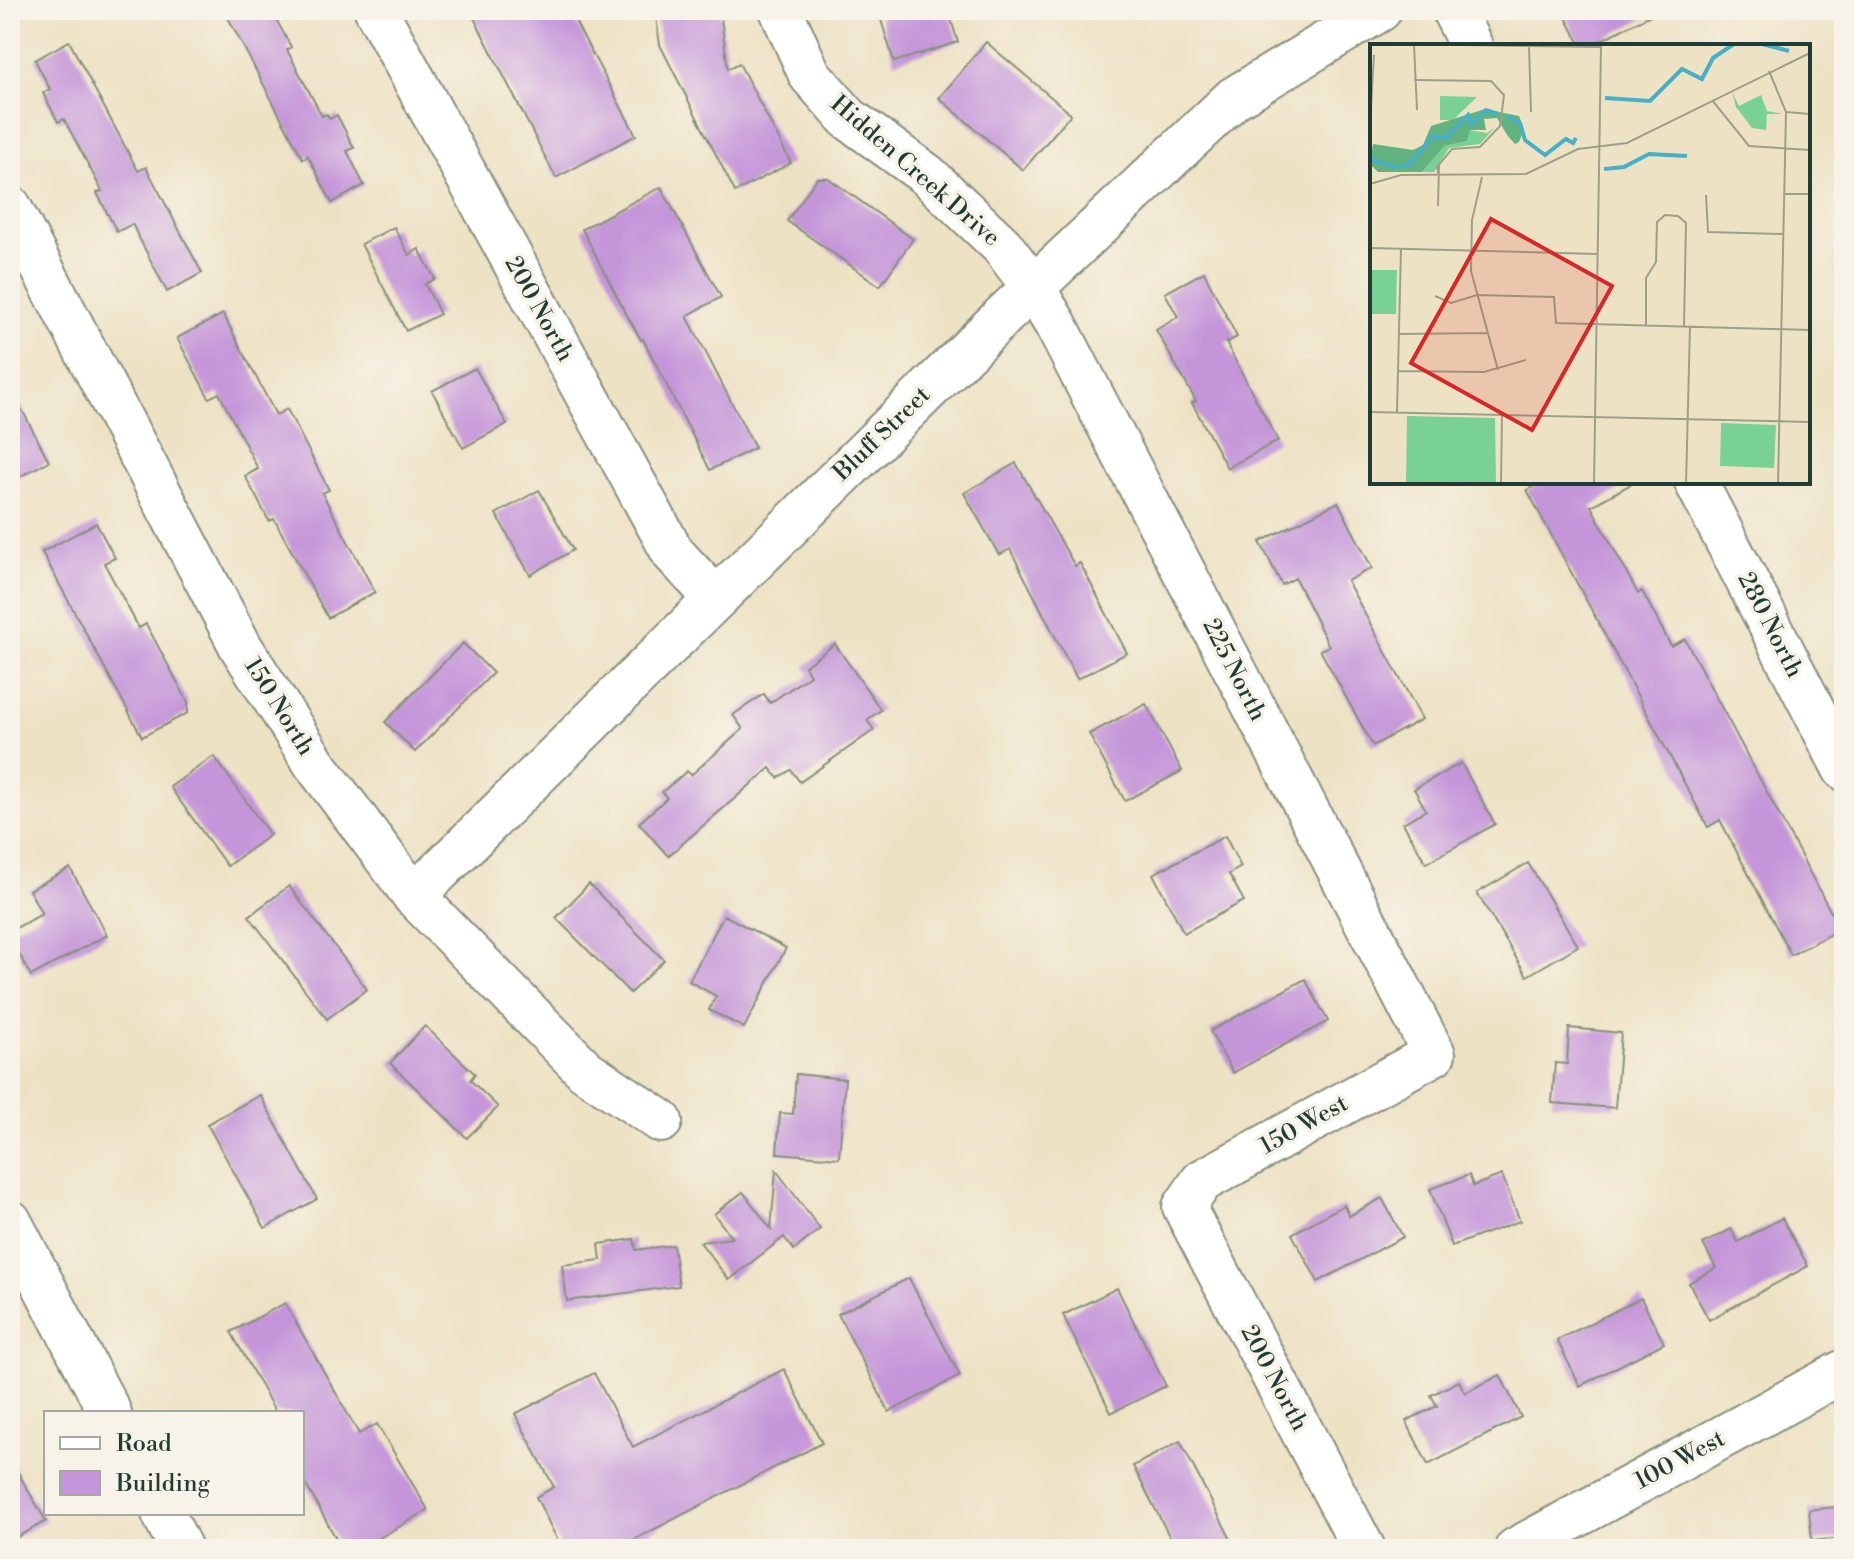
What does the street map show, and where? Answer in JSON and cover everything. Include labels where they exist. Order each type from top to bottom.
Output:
[{"type":"street","name":"200 North","points":[[376,10],[673,553],[715,598]]},
{"type":"street","name":"Hidden Creek Drive","points":[[781,10],[810,75],[848,118],[927,175],[1002,246],[1033,287]]},
{"type":"street","name":"Bluff Street","points":[[414,896],[1033,287],[1234,98],[1380,10]]},
{"type":"street","points":[[1453,10],[1470,44]]},
{"type":"street","name":"150 North","points":[[10,207],[241,647],[315,764],[414,896],[585,1070],[661,1121]]},
{"type":"street","name":"225 North","points":[[1033,287],[1056,325],[1434,1054]]},
{"type":"street","name":"280 North","points":[[1697,484],[1844,769]]},
{"type":"street","name":"150 West","points":[[1184,1207],[1202,1181],[1434,1054]]},
{"type":"street","name":"200 North","points":[[1184,1207],[1364,1549]]},
{"type":"street","points":[[10,1221],[109,1411]]},
{"type":"street","name":"100 West","points":[[1516,1549],[1844,1371]]},
{"type":"street","points":[[164,1515],[181,1549]]},
{"type":"building","points":[[224,10],[271,10],[291,47],[287,50],[322,116],[327,114],[330,119],[337,115],[354,148],[347,151],[364,185],[332,203],[308,156],[303,159]]},
{"type":"building","points":[[470,10],[569,10],[636,135],[556,178]]},
{"type":"building","points":[[655,10],[720,10],[728,69],[739,63],[791,163],[735,192],[660,45]]},
{"type":"building","points":[[878,10],[948,10],[958,42],[894,62]]},
{"type":"building","points":[[1562,10],[1660,10],[1594,44],[1580,44]]},
{"type":"building","points":[[69,41],[138,171],[146,167],[202,273],[167,292],[132,224],[117,232],[97,193],[102,191],[64,119],[58,122],[43,93],[50,89],[35,60]]},
{"type":"building","points":[[986,42],[1071,114],[1023,170],[939,98]]},
{"type":"building","points":[[817,178],[828,178],[913,239],[880,286],[787,221]]},
{"type":"building","points":[[661,187],[721,297],[687,316],[755,448],[710,470],[582,229]]},
{"type":"building","points":[[394,227],[409,255],[419,249],[435,279],[425,284],[440,314],[406,331],[361,244]]},
{"type":"building","points":[[1204,272],[1237,337],[1226,343],[1278,441],[1227,468],[1192,403],[1196,401],[1156,330],[1178,317],[1165,293]]},
{"type":"building","points":[[223,314],[276,415],[287,409],[329,490],[322,493],[375,592],[328,618],[274,519],[269,521],[245,476],[258,469],[219,393],[209,398],[177,338]]},
{"type":"building","points":[[475,368],[507,424],[463,448],[432,391]]},
{"type":"building","points":[[10,387],[49,461],[10,482]]},
{"type":"building","points":[[1016,463],[1075,566],[1080,563],[1127,653],[1077,679],[1010,549],[999,555],[964,493]]},
{"type":"building","points":[[1538,484],[1631,484],[1591,506],[1638,594],[1642,591],[1671,646],[1685,639],[1840,929],[1791,955],[1720,820],[1708,827],[1527,490]]},
{"type":"building","points":[[539,490],[573,550],[530,575],[496,514]]},
{"type":"building","points":[[1338,502],[1372,568],[1347,581],[1422,719],[1373,746],[1320,650],[1329,646],[1295,578],[1282,585],[1260,542]]},
{"type":"building","points":[[96,523],[115,558],[104,563],[139,628],[146,624],[188,702],[188,713],[142,737],[42,552]]},
{"type":"building","points":[[463,643],[493,673],[415,752],[385,722]]},
{"type":"building","points":[[835,644],[881,710],[867,720],[874,730],[800,782],[791,770],[778,778],[770,768],[668,856],[639,823],[667,798],[662,792],[687,771],[691,775],[743,729],[733,715],[764,694],[770,703],[810,675],[805,666]]},
{"type":"building","points":[[1146,704],[1182,771],[1125,801],[1089,734]]},
{"type":"building","points":[[214,756],[270,835],[227,866],[170,787]]},
{"type":"building","points":[[1461,763],[1495,824],[1426,863],[1403,823],[1426,810],[1414,789]]},
{"type":"building","points":[[1225,836],[1241,867],[1229,874],[1244,901],[1184,933],[1153,874]]},
{"type":"building","points":[[1528,863],[1578,946],[1527,976],[1477,893]]},
{"type":"building","points":[[70,868],[107,935],[31,976],[10,937],[10,931],[42,914],[29,890]]},
{"type":"building","points":[[589,884],[664,960],[630,993],[556,918]]},
{"type":"building","points":[[289,886],[367,989],[327,1019],[249,916]]},
{"type":"building","points":[[724,915],[786,948],[744,1028],[709,1010],[716,996],[689,981]]},
{"type":"building","points":[[1305,979],[1328,1021],[1233,1073],[1210,1031]]},
{"type":"building","points":[[425,1026],[475,1074],[470,1080],[498,1107],[467,1138],[390,1063]]},
{"type":"building","points":[[1569,1028],[1621,1033],[1615,1108],[1552,1103],[1555,1063],[1567,1064]]},
{"type":"building","points":[[796,1074],[845,1079],[839,1158],[777,1153],[780,1113],[793,1114]]},
{"type":"building","points":[[260,1095],[317,1199],[265,1228],[207,1124]]},
{"type":"building","points":[[776,1170],[820,1229],[794,1250],[784,1237],[729,1280],[700,1242],[732,1238],[714,1214],[743,1192],[771,1229]]},
{"type":"building","points":[[1469,1175],[1473,1186],[1502,1175],[1520,1221],[1452,1246],[1430,1189]]},
{"type":"building","points":[[1382,1198],[1403,1237],[1318,1282],[1292,1234],[1344,1205],[1349,1216]]},
{"type":"building","points":[[1782,1218],[1808,1266],[1709,1320],[1689,1283],[1716,1268],[1703,1244],[1731,1229],[1738,1242]]},
{"type":"building","points":[[634,1239],[636,1250],[673,1245],[679,1286],[567,1301],[562,1265],[601,1260],[599,1244]]},
{"type":"building","points":[[909,1278],[960,1376],[889,1412],[838,1314]]},
{"type":"building","points":[[1117,1288],[1166,1386],[1111,1413],[1063,1315]]},
{"type":"building","points":[[1641,1298],[1664,1343],[1580,1386],[1557,1340]]},
{"type":"building","points":[[285,1303],[359,1434],[377,1424],[428,1510],[360,1549],[342,1549],[304,1482],[304,1411],[275,1411],[231,1332]]},
{"type":"building","points":[[784,1369],[822,1443],[616,1549],[562,1549],[536,1497],[554,1487],[515,1414],[594,1373],[633,1447]]},
{"type":"building","points":[[1500,1375],[1521,1417],[1428,1465],[1406,1421],[1437,1406],[1431,1395],[1459,1381],[1465,1393]]},
{"type":"building","points":[[1180,1441],[1236,1549],[1176,1549],[1133,1466]]},
{"type":"building","points":[[10,1459],[46,1521],[10,1541]]},
{"type":"building","points":[[1844,1506],[1844,1538],[1812,1541],[1809,1510]]}]
